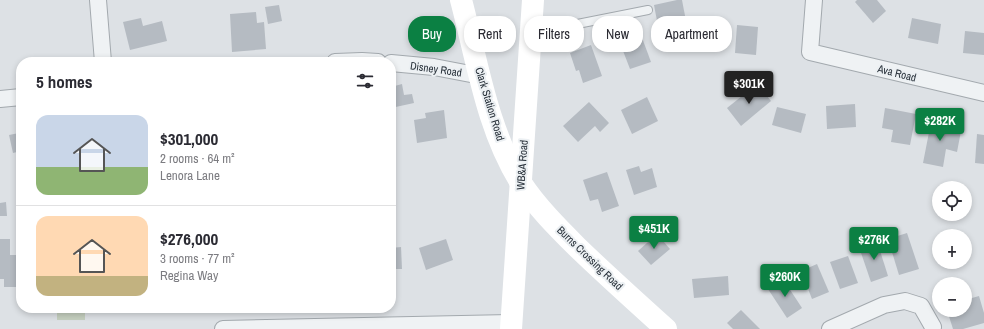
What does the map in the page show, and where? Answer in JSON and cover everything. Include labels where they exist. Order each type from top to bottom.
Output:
[{"type":"street","points":[[98,0],[103,57]]},
{"type":"street","name":"Clark Station Road","points":[[461,0],[496,128],[507,156],[521,182]]},
{"type":"street","name":"WB&A Road","points":[[532,16],[533,0]]},
{"type":"street","name":"Ava Road","points":[[814,0],[810,52],[984,93]]},
{"type":"street","name":"WB&A Road","points":[[511,326],[530,52]]},
{"type":"street","name":"Disney Road","points":[[396,63],[434,67],[481,76]]},
{"type":"street","points":[[0,99],[16,97]]},
{"type":"street","name":"Burns Crossing Road","points":[[521,182],[538,206],[569,238],[604,273],[666,329]]},
{"type":"street","points":[[830,329],[884,305],[905,301],[921,306],[933,327]]},
{"type":"street","points":[[224,329],[511,326]]},
{"type":"lane","points":[[584,23],[648,10]]},
{"type":"green space","points":[[57,313],[85,313],[85,320],[57,320]]},
{"type":"building","points":[[682,0],[685,16],[656,16],[654,5]]},
{"type":"building","points":[[857,0],[877,0],[886,11],[873,23],[855,2]]},
{"type":"building","points":[[279,5],[282,21],[268,24],[265,7]]},
{"type":"building","points":[[256,12],[257,23],[264,22],[266,49],[232,52],[230,14]]},
{"type":"building","points":[[141,18],[143,26],[162,21],[167,41],[130,50],[123,22]]},
{"type":"building","points":[[912,18],[941,24],[938,44],[908,38]]},
{"type":"building","points":[[737,25],[758,27],[756,55],[735,53]]},
{"type":"building","points":[[965,31],[984,33],[984,55],[963,53]]},
{"type":"building","points":[[643,40],[651,62],[630,69],[623,52],[643,52]]},
{"type":"building","points":[[591,45],[592,52],[593,52],[602,76],[583,83],[579,70],[576,71],[570,53],[584,52],[584,48]]},
{"type":"building","points":[[402,84],[404,95],[412,94],[414,103],[396,107],[396,86]]},
{"type":"building","points":[[757,84],[771,101],[741,126],[727,108]]},
{"type":"building","points":[[647,97],[658,121],[632,134],[621,110]]},
{"type":"building","points":[[589,102],[609,123],[600,132],[595,126],[578,142],[563,126]]},
{"type":"building","points":[[855,104],[856,127],[827,129],[826,106]]},
{"type":"building","points":[[777,107],[806,114],[801,133],[772,125]]},
{"type":"building","points":[[885,108],[916,114],[910,145],[891,142],[893,130],[882,128]]},
{"type":"building","points":[[444,110],[447,138],[417,143],[414,120],[426,118],[425,113]]},
{"type":"building","points":[[932,117],[950,121],[948,129],[961,131],[957,152],[946,149],[943,167],[923,163]]},
{"type":"building","points":[[16,134],[16,152],[13,153],[9,135]]},
{"type":"building","points":[[977,134],[984,135],[984,164],[975,163]]},
{"type":"building","points":[[639,166],[641,172],[652,168],[657,187],[634,195],[626,170]]},
{"type":"building","points":[[607,172],[619,206],[602,212],[598,199],[590,201],[583,180]]},
{"type":"building","points":[[6,202],[7,216],[0,216],[0,203]]},
{"type":"building","points":[[907,233],[919,269],[899,275],[888,239]]},
{"type":"building","points":[[657,234],[670,249],[651,265],[638,251]]},
{"type":"building","points":[[0,239],[10,239],[10,255],[16,255],[16,287],[4,287],[4,279],[0,279]]},
{"type":"building","points":[[446,239],[453,260],[426,270],[419,248]]},
{"type":"building","points":[[877,241],[888,276],[871,282],[859,247]]},
{"type":"building","points":[[401,247],[402,269],[396,269],[396,248]]},
{"type":"building","points":[[848,256],[858,283],[840,289],[830,262]]},
{"type":"building","points":[[817,264],[829,292],[812,299],[801,271]]},
{"type":"building","points":[[728,276],[729,295],[694,298],[692,279]]},
{"type":"building","points":[[783,279],[802,308],[787,318],[768,289]]},
{"type":"building","points":[[979,296],[984,313],[984,323],[963,329],[953,329],[949,317],[972,317],[972,298]]},
{"type":"building","points":[[741,310],[760,329],[733,329],[727,323]]}]
